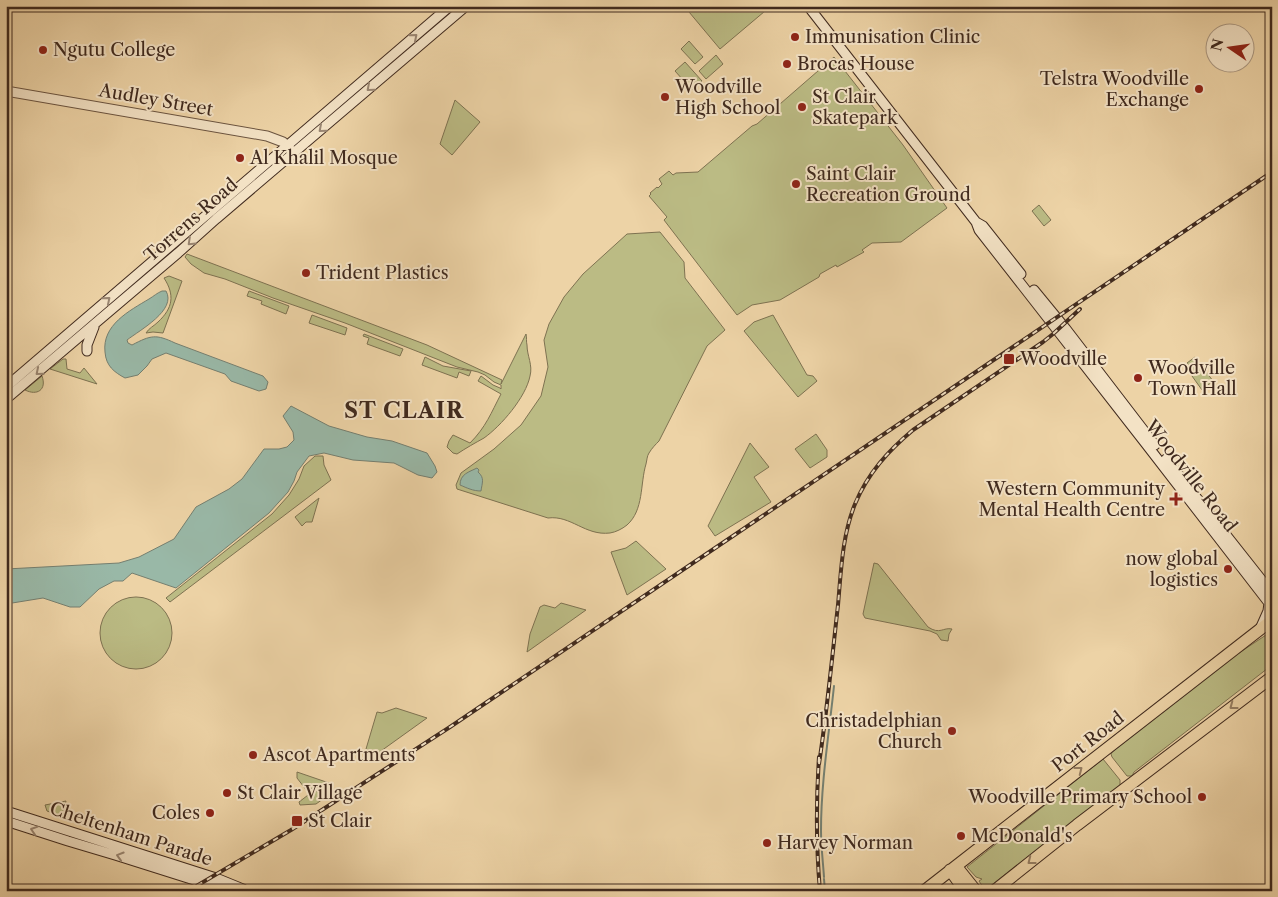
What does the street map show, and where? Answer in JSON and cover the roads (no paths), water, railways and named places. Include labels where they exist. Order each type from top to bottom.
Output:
[{"type":"highway","name":"Port Road","points":[[924,891],[1272,620]]},
{"type":"highway","points":[[1230,652],[1254,642],[1272,629]]},
{"type":"highway","points":[[998,889],[1076,825],[1272,676]]},
{"type":"highway","points":[[953,868],[965,891]]},
{"type":"highway","points":[[953,868],[976,891]]},
{"type":"main road","name":"Torrens Road","points":[[291,150],[381,65],[450,6]]},
{"type":"main road","name":"Torrens Road","points":[[6,387],[291,150],[390,71],[466,6]]},
{"type":"main road","name":"Woodville Road","points":[[808,6],[1270,605]]},
{"type":"main road","points":[[381,65],[387,66],[390,71]]},
{"type":"main road","name":"Audley Street","points":[[6,91],[267,136],[278,139],[291,150]]},
{"type":"main road","name":"Torrens Road","points":[[6,399],[178,253],[254,181]]},
{"type":"main road","name":"Woodville Road","points":[[976,222],[983,226],[1066,329],[1272,593]]},
{"type":"main road","points":[[87,351],[89,338],[97,322]]},
{"type":"main road","points":[[1260,629],[1270,605]]},
{"type":"main road","name":"Cheltenham Parade","points":[[6,811],[216,878],[245,891]]},
{"type":"main road","name":"Cheltenham Parade","points":[[6,821],[229,891]]},
{"type":"waterway","points":[[824,877],[821,813],[834,686]]},
{"type":"waterway","points":[[824,879],[825,891]]},
{"type":"railway","points":[[188,891],[291,830],[450,727],[1272,172]]},
{"type":"railway","points":[[819,764],[845,541],[855,504],[866,482],[887,454],[913,430],[1043,342],[1080,309]]},
{"type":"railway","points":[[819,757],[817,824],[820,891]]},
{"type":"place","name":"Immunisation Clinic","points":[[795,37]]},
{"type":"place","name":"Ngutu College","points":[[43,50]]},
{"type":"place","name":"Brocas House","points":[[787,64]]},
{"type":"place","name":"Telstra Woodville Exchange","points":[[1199,89]]},
{"type":"place","name":"Woodville High School","points":[[665,97]]},
{"type":"place","name":"St Clair Skatepark","points":[[802,107]]},
{"type":"place","name":"Al Khalil Mosque","points":[[240,158]]},
{"type":"place","name":"Saint Clair Recreation Ground","points":[[796,184]]},
{"type":"place","name":"Trident Plastics","points":[[306,273]]},
{"type":"place","name":"Woodville","points":[[1009,359]]},
{"type":"place","name":"Woodville Town Hall","points":[[1138,378]]},
{"type":"place","name":"Western Community Mental Health Centre","points":[[1176,499]]},
{"type":"place","name":"now global logistics","points":[[1228,569]]},
{"type":"place","name":"Christadelphian Church","points":[[952,731]]},
{"type":"place","name":"Ascot Apartments","points":[[253,755]]},
{"type":"place","name":"St Clair Village","points":[[227,793]]},
{"type":"place","name":"Woodville Primary School","points":[[1202,797]]},
{"type":"place","name":"Coles","points":[[210,813]]},
{"type":"place","name":"St Clair","points":[[297,821]]},
{"type":"place","name":"McDonald's","points":[[961,836]]},
{"type":"place","name":"Harvey Norman","points":[[767,843]]},
{"type":"district","name":"ST CLAIR","points":[[404,410]]}]
